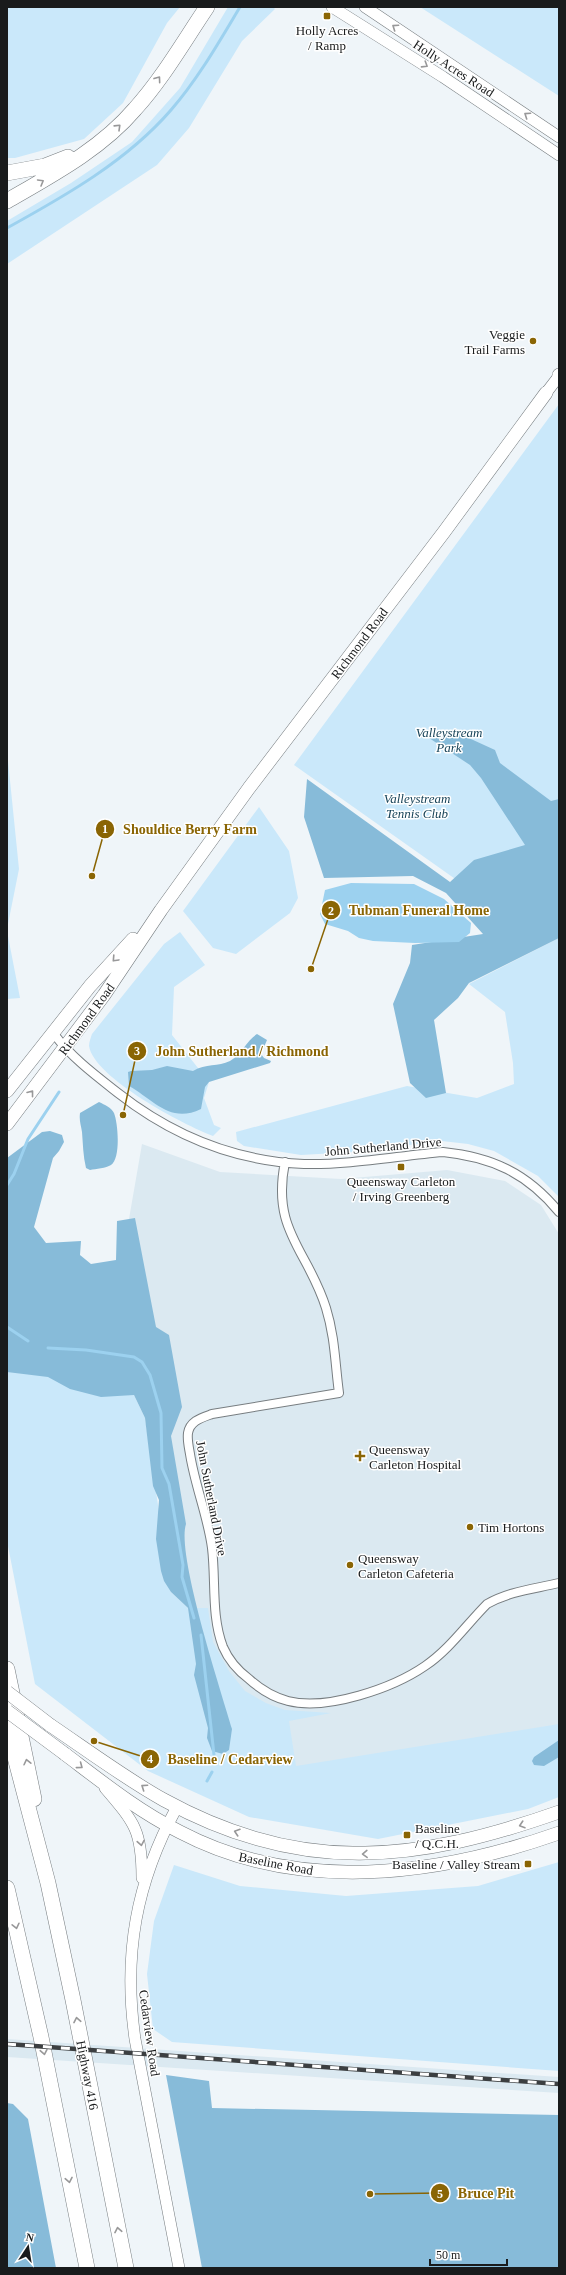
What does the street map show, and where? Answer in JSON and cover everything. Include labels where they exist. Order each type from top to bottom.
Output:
[{"type":"highway","points":[[7,201],[45,180],[113,132],[144,98],[207,7]]},
{"type":"highway","points":[[7,173],[60,161],[99,142]]},
{"type":"highway","points":[[7,1670],[31,1777],[48,1883]]},
{"type":"highway","points":[[7,1727],[48,1883]]},
{"type":"highway","name":"Highway 416","points":[[48,1883],[73,2000],[126,2268]]},
{"type":"highway","points":[[7,1888],[41,2037],[87,2268]]},
{"type":"main road","name":"Holly Acres Road","points":[[332,7],[449,81],[559,155]]},
{"type":"main road","name":"Holly Acres Road","points":[[365,7],[559,137]]},
{"type":"main road","name":"Richmond Road","points":[[7,1124],[65,1049],[104,995],[160,910],[249,788],[444,532],[559,376]]},
{"type":"main road","name":"Richmond Road","points":[[7,1091],[54,1034],[90,986],[160,910]]},
{"type":"main road","name":"Baseline Road","points":[[7,1692],[50,1725],[177,1807],[219,1826],[261,1840],[306,1850],[346,1854],[404,1851],[472,1839],[559,1812]]},
{"type":"main road","name":"Baseline Road","points":[[7,1711],[96,1777],[167,1825],[227,1853],[262,1863],[300,1869],[343,1872],[392,1871],[455,1863],[513,1848],[559,1833]]},
{"type":"main road","points":[[96,1777],[127,1814],[138,1831],[142,1848],[142,1888]]},
{"type":"main road","name":"Cedarview Road","points":[[177,1807],[167,1825],[142,1888],[131,1948],[131,2012],[178,2268]]},
{"type":"street","name":"John Sutherland Drive","points":[[54,1034],[65,1049],[143,1112],[201,1143],[235,1155],[285,1162],[334,1162],[443,1152],[462,1154],[487,1160],[514,1171],[538,1188],[559,1212]]},
{"type":"street","name":"John Sutherland Drive","points":[[285,1162],[282,1180],[282,1211],[288,1232],[313,1276],[326,1307],[335,1341],[339,1392],[212,1414],[194,1422],[190,1426],[188,1436],[192,1463],[212,1547],[216,1621],[223,1647],[233,1666],[260,1689],[288,1701],[321,1702],[352,1698],[396,1681],[426,1666],[487,1604],[520,1590],[559,1583]]},
{"type":"shaded area","points":[[351,883],[414,884],[444,899],[471,923],[470,933],[459,942],[415,943],[373,941],[359,938],[348,931],[325,924],[320,914],[325,890]]},
{"type":"shaded area","name":"Queensway Carleton Hospital","points":[[142,1144],[220,1172],[341,1179],[447,1170],[505,1181],[541,1205],[559,1234],[559,1744],[294,1787],[235,1705],[178,1568],[125,1242]]},
{"type":"shaded area","points":[[7,2039],[559,2077],[559,2093],[7,2057]]},
{"type":"green space","points":[[180,7],[167,23],[123,103],[84,139],[15,158],[7,158],[7,8]]},
{"type":"green space","points":[[228,7],[273,7],[275,9],[242,41],[189,128],[157,165],[7,264],[7,221],[71,183],[132,142],[180,88]]},
{"type":"green space","points":[[420,7],[559,7],[559,96]]},
{"type":"green space","name":"Valleystream Park","points":[[559,404],[559,836],[468,888],[294,765]]},
{"type":"green space","points":[[460,734],[495,750],[500,763],[551,801],[559,799],[559,938],[469,983],[458,998],[434,1020],[446,1093],[426,1098],[410,1083],[393,1004],[410,963],[412,945],[483,934],[446,893],[413,876],[324,878],[304,817],[307,779],[450,882],[474,860],[525,845],[481,778],[470,765],[426,736]]},
{"type":"green space","points":[[7,751],[19,869],[7,929]]},
{"type":"green space","points":[[259,807],[289,851],[298,898],[290,913],[236,954],[213,948],[183,911]]},
{"type":"green space","points":[[7,931],[20,998],[7,999]]},
{"type":"green space","points":[[180,932],[205,965],[174,987],[172,1035],[209,1082],[204,1098],[214,1125],[221,1128],[213,1136],[162,1111],[123,1086],[106,1072],[95,1059],[89,1046],[92,1034],[164,944]]},
{"type":"green space","points":[[559,938],[559,1197],[538,1176],[494,1151],[468,1144],[442,1141],[353,1152],[301,1155],[244,1146],[237,1141],[236,1132],[407,1086],[477,1098],[514,1084],[513,1063],[505,1012],[469,984]]},
{"type":"green space","points":[[257,1034],[267,1040],[261,1054],[264,1058],[271,1061],[270,1063],[209,1082],[205,1087],[201,1109],[190,1113],[180,1114],[171,1112],[129,1086],[128,1072],[131,1071],[152,1070],[167,1066],[193,1071],[203,1067],[230,1061],[238,1055]]},
{"type":"green space","points":[[99,1102],[110,1108],[114,1113],[117,1124],[117,1148],[114,1161],[111,1165],[104,1168],[90,1170],[86,1168],[85,1164],[80,1113]]},
{"type":"green space","points":[[50,1131],[62,1135],[64,1142],[53,1158],[34,1227],[46,1243],[81,1241],[80,1255],[91,1264],[116,1260],[117,1221],[135,1218],[156,1327],[169,1335],[182,1407],[171,1436],[186,1524],[185,1540],[187,1563],[201,1624],[232,1729],[229,1750],[223,1754],[212,1751],[207,1738],[208,1728],[194,1675],[196,1664],[188,1608],[171,1592],[164,1581],[161,1571],[156,1539],[159,1500],[153,1486],[145,1418],[134,1395],[101,1397],[70,1389],[48,1377],[7,1372],[7,1158],[42,1132]]},
{"type":"green space","points":[[7,1365],[134,1395],[145,1418],[171,1592],[188,1608],[208,1608],[213,1642],[229,1671],[245,1691],[266,1703],[285,1710],[331,1713],[289,1721],[296,1766],[559,1724],[559,1797],[528,1809],[378,1839],[249,1817],[148,1771],[35,1684],[7,1541]]},
{"type":"green space","points":[[559,1740],[559,1757],[544,1766],[534,1765],[532,1761],[534,1757]]},
{"type":"green space","points":[[559,1862],[559,2071],[172,2042],[153,2029],[147,1974],[154,1921],[174,1865],[240,1886],[346,1896],[478,1886]]},
{"type":"green space","points":[[166,2075],[209,2081],[212,2108],[559,2115],[559,2268],[202,2268]]},
{"type":"green space","points":[[7,2103],[13,2104],[28,2119],[56,2268],[7,2268]]},
{"type":"waterway","points":[[7,228],[73,190],[94,176],[115,161],[154,128],[190,86],[208,60],[240,7]]},
{"type":"waterway","points":[[7,1185],[14,1174],[28,1139],[59,1092]]},
{"type":"waterway","points":[[7,1327],[28,1341]]},
{"type":"waterway","points":[[48,1348],[86,1350],[134,1357],[142,1362],[150,1375],[161,1413],[162,1468],[169,1484],[183,1565],[182,1577],[194,1618]]},
{"type":"waterway","points":[[201,1635],[214,1755]]},
{"type":"waterway","points":[[207,1781],[212,1772]]},
{"type":"railway","points":[[7,2044],[559,2084]]},
{"type":"place","name":"Holly Acres / Ramp","points":[[327,16]]},
{"type":"place","name":"Veggie Trail Farms","points":[[533,341]]},
{"type":"place","name":"Shouldice Berry Farm","points":[[92,876]]},
{"type":"place","name":"Tubman Funeral Home","points":[[311,969]]},
{"type":"place","name":"John Sutherland / Richmond","points":[[123,1115]]},
{"type":"place","name":"Queensway Carleton / Irving Greenberg","points":[[401,1167]]},
{"type":"place","name":"Queensway Carleton Hospital","points":[[360,1456]]},
{"type":"place","name":"Tim Hortons","points":[[470,1527]]},
{"type":"place","name":"Queensway Carleton Cafeteria","points":[[350,1565]]},
{"type":"place","name":"Baseline / Cedarview","points":[[94,1741]]},
{"type":"place","name":"Baseline / Q.C.H.","points":[[407,1835]]},
{"type":"place","name":"Baseline / Valley Stream","points":[[528,1864]]},
{"type":"place","name":"Bruce Pit","points":[[370,2194]]},
{"type":"park label","name":"Valleystream Tennis Club","points":[[417,806]]}]
